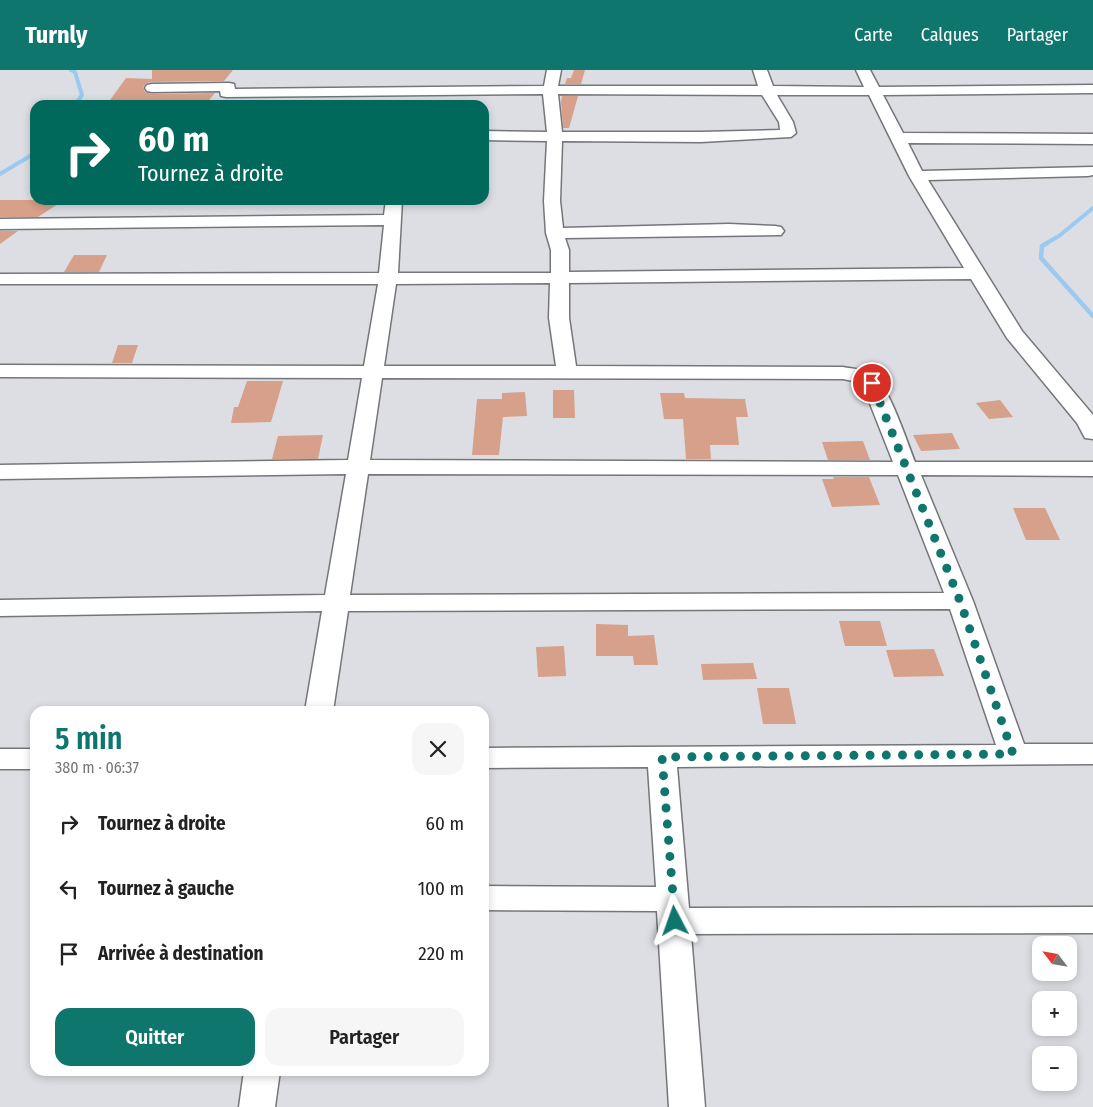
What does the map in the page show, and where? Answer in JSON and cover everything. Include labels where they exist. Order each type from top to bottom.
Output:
[{"type":"street","points":[[225,95],[237,70]]},
{"type":"street","points":[[554,70],[550,90],[555,137],[552,201],[555,233],[560,250],[558,278],[559,318],[567,372]]},
{"type":"street","points":[[489,136],[701,137],[786,134],[788,133],[786,122],[767,91],[760,70]]},
{"type":"street","points":[[863,70],[917,176],[1014,334],[1087,421],[1093,434]]},
{"type":"street","points":[[152,88],[225,95],[309,98],[422,86],[550,90],[651,83],[767,91],[1093,89]]},
{"type":"street","points":[[412,100],[422,86]]},
{"type":"street","points":[[898,138],[1093,139]]},
{"type":"street","points":[[917,176],[1088,171]]},
{"type":"street","points":[[320,706],[388,279],[394,205]]},
{"type":"street","points":[[0,224],[392,220]]},
{"type":"street","points":[[555,233],[729,229],[775,231]]},
{"type":"street","points":[[0,279],[558,278],[978,273]]},
{"type":"street","points":[[0,372],[843,373],[865,378],[872,383],[908,468],[960,601],[1013,754]]},
{"type":"street","points":[[0,472],[358,467],[1093,469]]},
{"type":"street","points":[[0,608],[336,604],[960,601]]},
{"type":"street","points":[[489,758],[1093,754]]},
{"type":"street","points":[[662,757],[674,910],[686,1107]]},
{"type":"street","points":[[0,759],[30,759]]},
{"type":"street","points":[[489,898],[674,910],[1093,920]]},
{"type":"street","points":[[256,1107],[261,1076]]},
{"type":"building","points":[[152,70],[233,70],[224,81],[152,82],[147,83],[143,87],[145,92],[152,94],[215,93],[209,100],[110,100],[126,78],[152,79]]},
{"type":"building","points":[[574,70],[585,70],[581,84],[565,84],[567,78],[571,78]]},
{"type":"building","points":[[562,96],[578,96],[569,128],[563,128]]},
{"type":"building","points":[[0,200],[30,200],[30,205],[56,205],[38,217],[0,217]]},
{"type":"building","points":[[0,231],[18,231],[0,244]]},
{"type":"building","points":[[74,255],[107,255],[99,272],[64,272]]},
{"type":"building","points":[[118,345],[138,345],[132,363],[112,363]]},
{"type":"building","points":[[247,381],[283,381],[271,422],[231,423],[234,407],[238,407]]},
{"type":"building","points":[[553,390],[574,390],[575,418],[553,418]]},
{"type":"building","points":[[525,392],[527,416],[503,417],[499,455],[472,455],[477,399],[502,399],[502,393]]},
{"type":"building","points":[[660,393],[684,393],[685,398],[745,399],[748,417],[736,417],[739,445],[710,445],[711,459],[686,459],[683,419],[664,419]]},
{"type":"building","points":[[1000,400],[1013,417],[989,419],[976,403]]},
{"type":"building","points":[[952,433],[960,449],[921,451],[913,435]]},
{"type":"building","points":[[323,435],[318,459],[272,459],[278,436]]},
{"type":"building","points":[[863,441],[870,460],[828,460],[822,442]]},
{"type":"building","points":[[833,477],[869,477],[880,505],[832,507],[822,479],[834,479]]},
{"type":"building","points":[[1013,508],[1045,508],[1060,540],[1026,540]]},
{"type":"building","points":[[839,621],[880,621],[887,646],[845,646]]},
{"type":"building","points":[[596,624],[628,625],[628,636],[654,635],[658,665],[634,665],[633,656],[596,656]]},
{"type":"building","points":[[564,646],[566,676],[538,677],[536,647]]},
{"type":"building","points":[[934,649],[944,676],[894,677],[886,650]]},
{"type":"building","points":[[753,663],[757,679],[703,680],[701,664]]},
{"type":"building","points":[[757,688],[789,688],[796,724],[763,724]]},
{"type":"waterway","points":[[71,70],[75,72],[82,95],[78,100]]},
{"type":"waterway","points":[[0,174],[30,156]]},
{"type":"waterway","points":[[1045,244],[1059,236],[1093,208]]},
{"type":"waterway","points":[[1047,243],[1042,246],[1041,258],[1093,316]]},
{"type":"route","points":[[675,921],[662,757],[1013,754],[960,601],[908,468],[872,383]]}]
